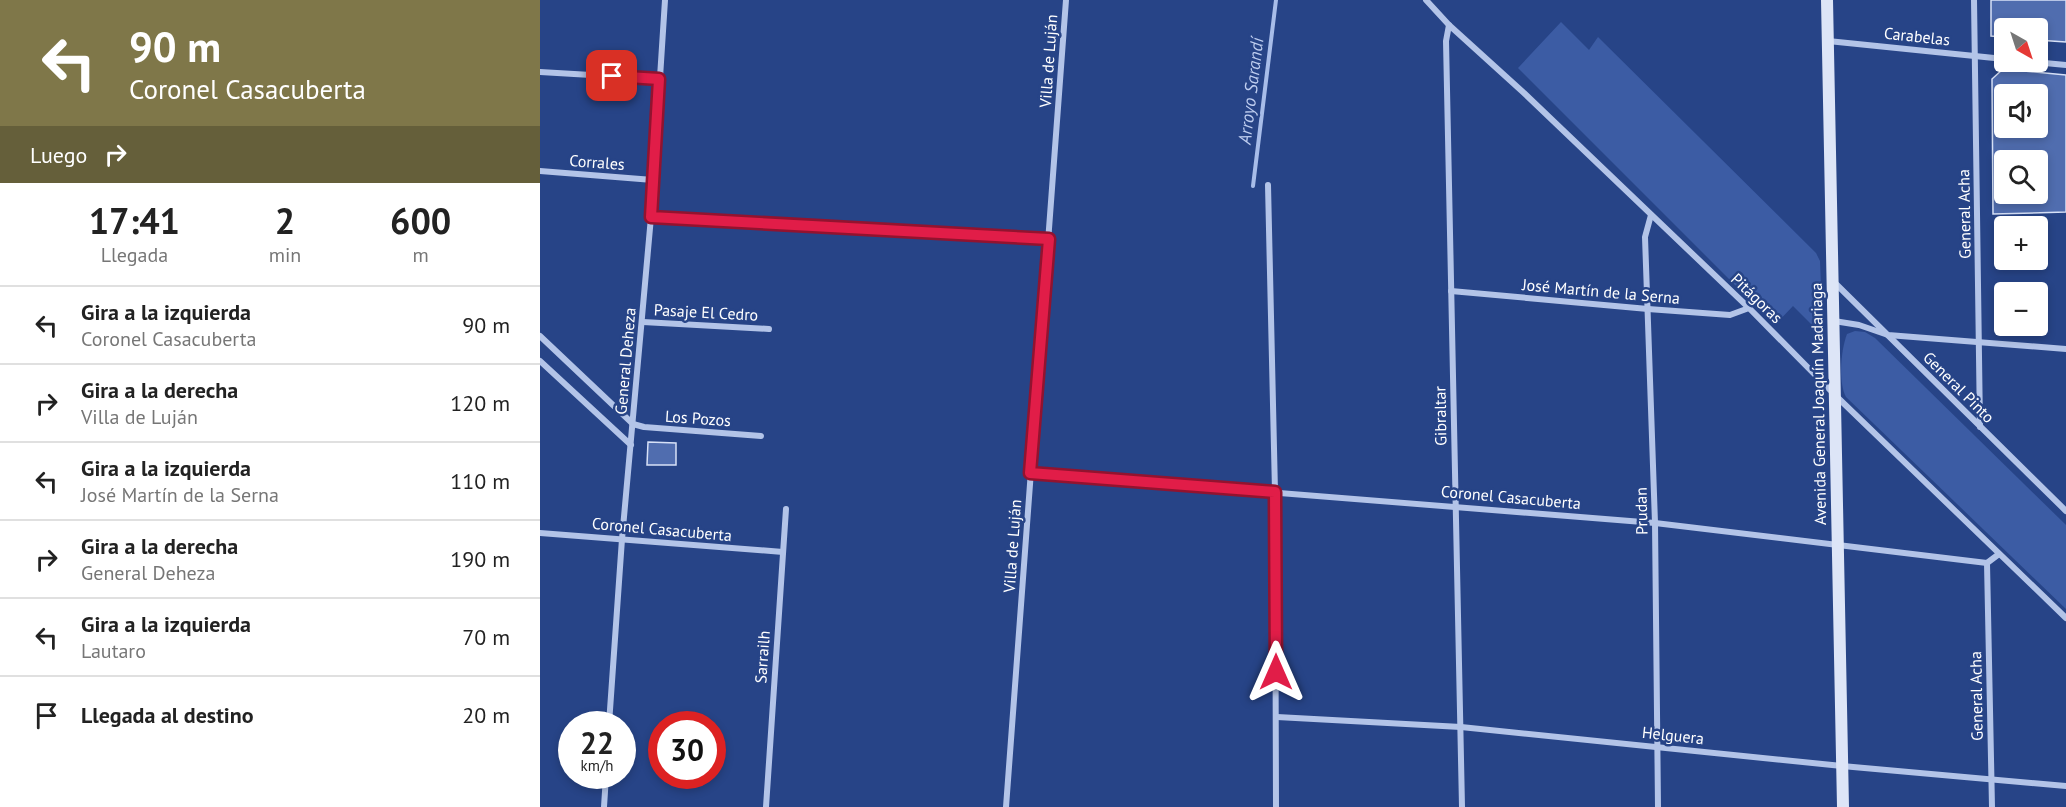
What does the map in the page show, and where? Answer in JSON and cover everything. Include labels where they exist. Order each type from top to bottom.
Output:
[{"type":"main road","name":"Avenida General Joaquín Madariaga","points":[[1827,0],[1843,807]]},
{"type":"street","name":"General Deheza","points":[[610,711],[622,539],[643,322],[665,0]]},
{"type":"street","name":"Villa de Luján","points":[[1006,807],[1066,0]]},
{"type":"street","name":"Pitágoras","points":[[1426,0],[1449,25],[1524,93],[1749,308],[1835,395],[2066,618]]},
{"type":"street","name":"General Acha","points":[[1974,0],[1980,427]]},
{"type":"street","name":"Gibraltar","points":[[1449,25],[1446,41],[1462,807]]},
{"type":"street","name":"Carabelas","points":[[1828,41],[1994,57]]},
{"type":"street","points":[[2048,63],[2066,65]]},
{"type":"street","points":[[540,72],[659,79]]},
{"type":"street","name":"Corrales","points":[[540,171],[653,180]]},
{"type":"street","points":[[1268,185],[1275,492],[1276,807]]},
{"type":"street","name":"Prudan","points":[[1651,215],[1645,237],[1655,523],[1658,807]]},
{"type":"street","points":[[651,217],[1049,239]]},
{"type":"street","name":"General Pinto","points":[[1833,281],[2066,511]]},
{"type":"street","name":"José Martín de la Serna","points":[[1451,291],[1730,315],[1749,308]]},
{"type":"street","points":[[1834,321],[1859,325],[1888,335],[2066,349]]},
{"type":"street","name":"Pasaje El Cedro","points":[[643,322],[769,329]]},
{"type":"street","points":[[540,336],[633,424]]},
{"type":"street","points":[[540,361],[631,445]]},
{"type":"street","name":"Los Pozos","points":[[633,424],[644,428],[761,436]]},
{"type":"street","name":"Coronel Casacuberta","points":[[1030,473],[1655,523],[1987,563]]},
{"type":"street","name":"Sarrailh","points":[[766,807],[786,509]]},
{"type":"street","name":"Coronel Casacuberta","points":[[540,533],[783,552]]},
{"type":"street","points":[[1987,563],[1999,554]]},
{"type":"street","name":"General Acha","points":[[1987,563],[1992,807]]},
{"type":"street","name":"Helguera","points":[[1277,717],[1461,727],[1842,766],[2066,786]]},
{"type":"street","points":[[604,807],[605,789]]},
{"type":"shaded area","points":[[1561,22],[1589,50],[1598,37],[1816,253],[1820,261],[1823,336],[1793,306],[1775,325],[1518,68]]},
{"type":"shaded area","points":[[1855,331],[1865,332],[1875,338],[2066,525],[2066,609],[1846,397],[1841,374],[1842,357],[1847,334]]},
{"type":"building","points":[[1991,0],[2066,0],[2066,42],[2048,41],[2048,18],[1994,18],[1994,36],[1991,36]]},
{"type":"building","points":[[2000,72],[2066,75],[2066,212],[1993,214],[1992,79]]},
{"type":"building","points":[[648,442],[676,443],[676,465],[647,465]]},
{"type":"waterway","name":"Arroyo Sarandí","points":[[1253,186],[1276,0]]},
{"type":"route","points":[[612,76],[659,79],[651,217],[1049,239],[1030,473],[1275,492],[1276,672]]}]
